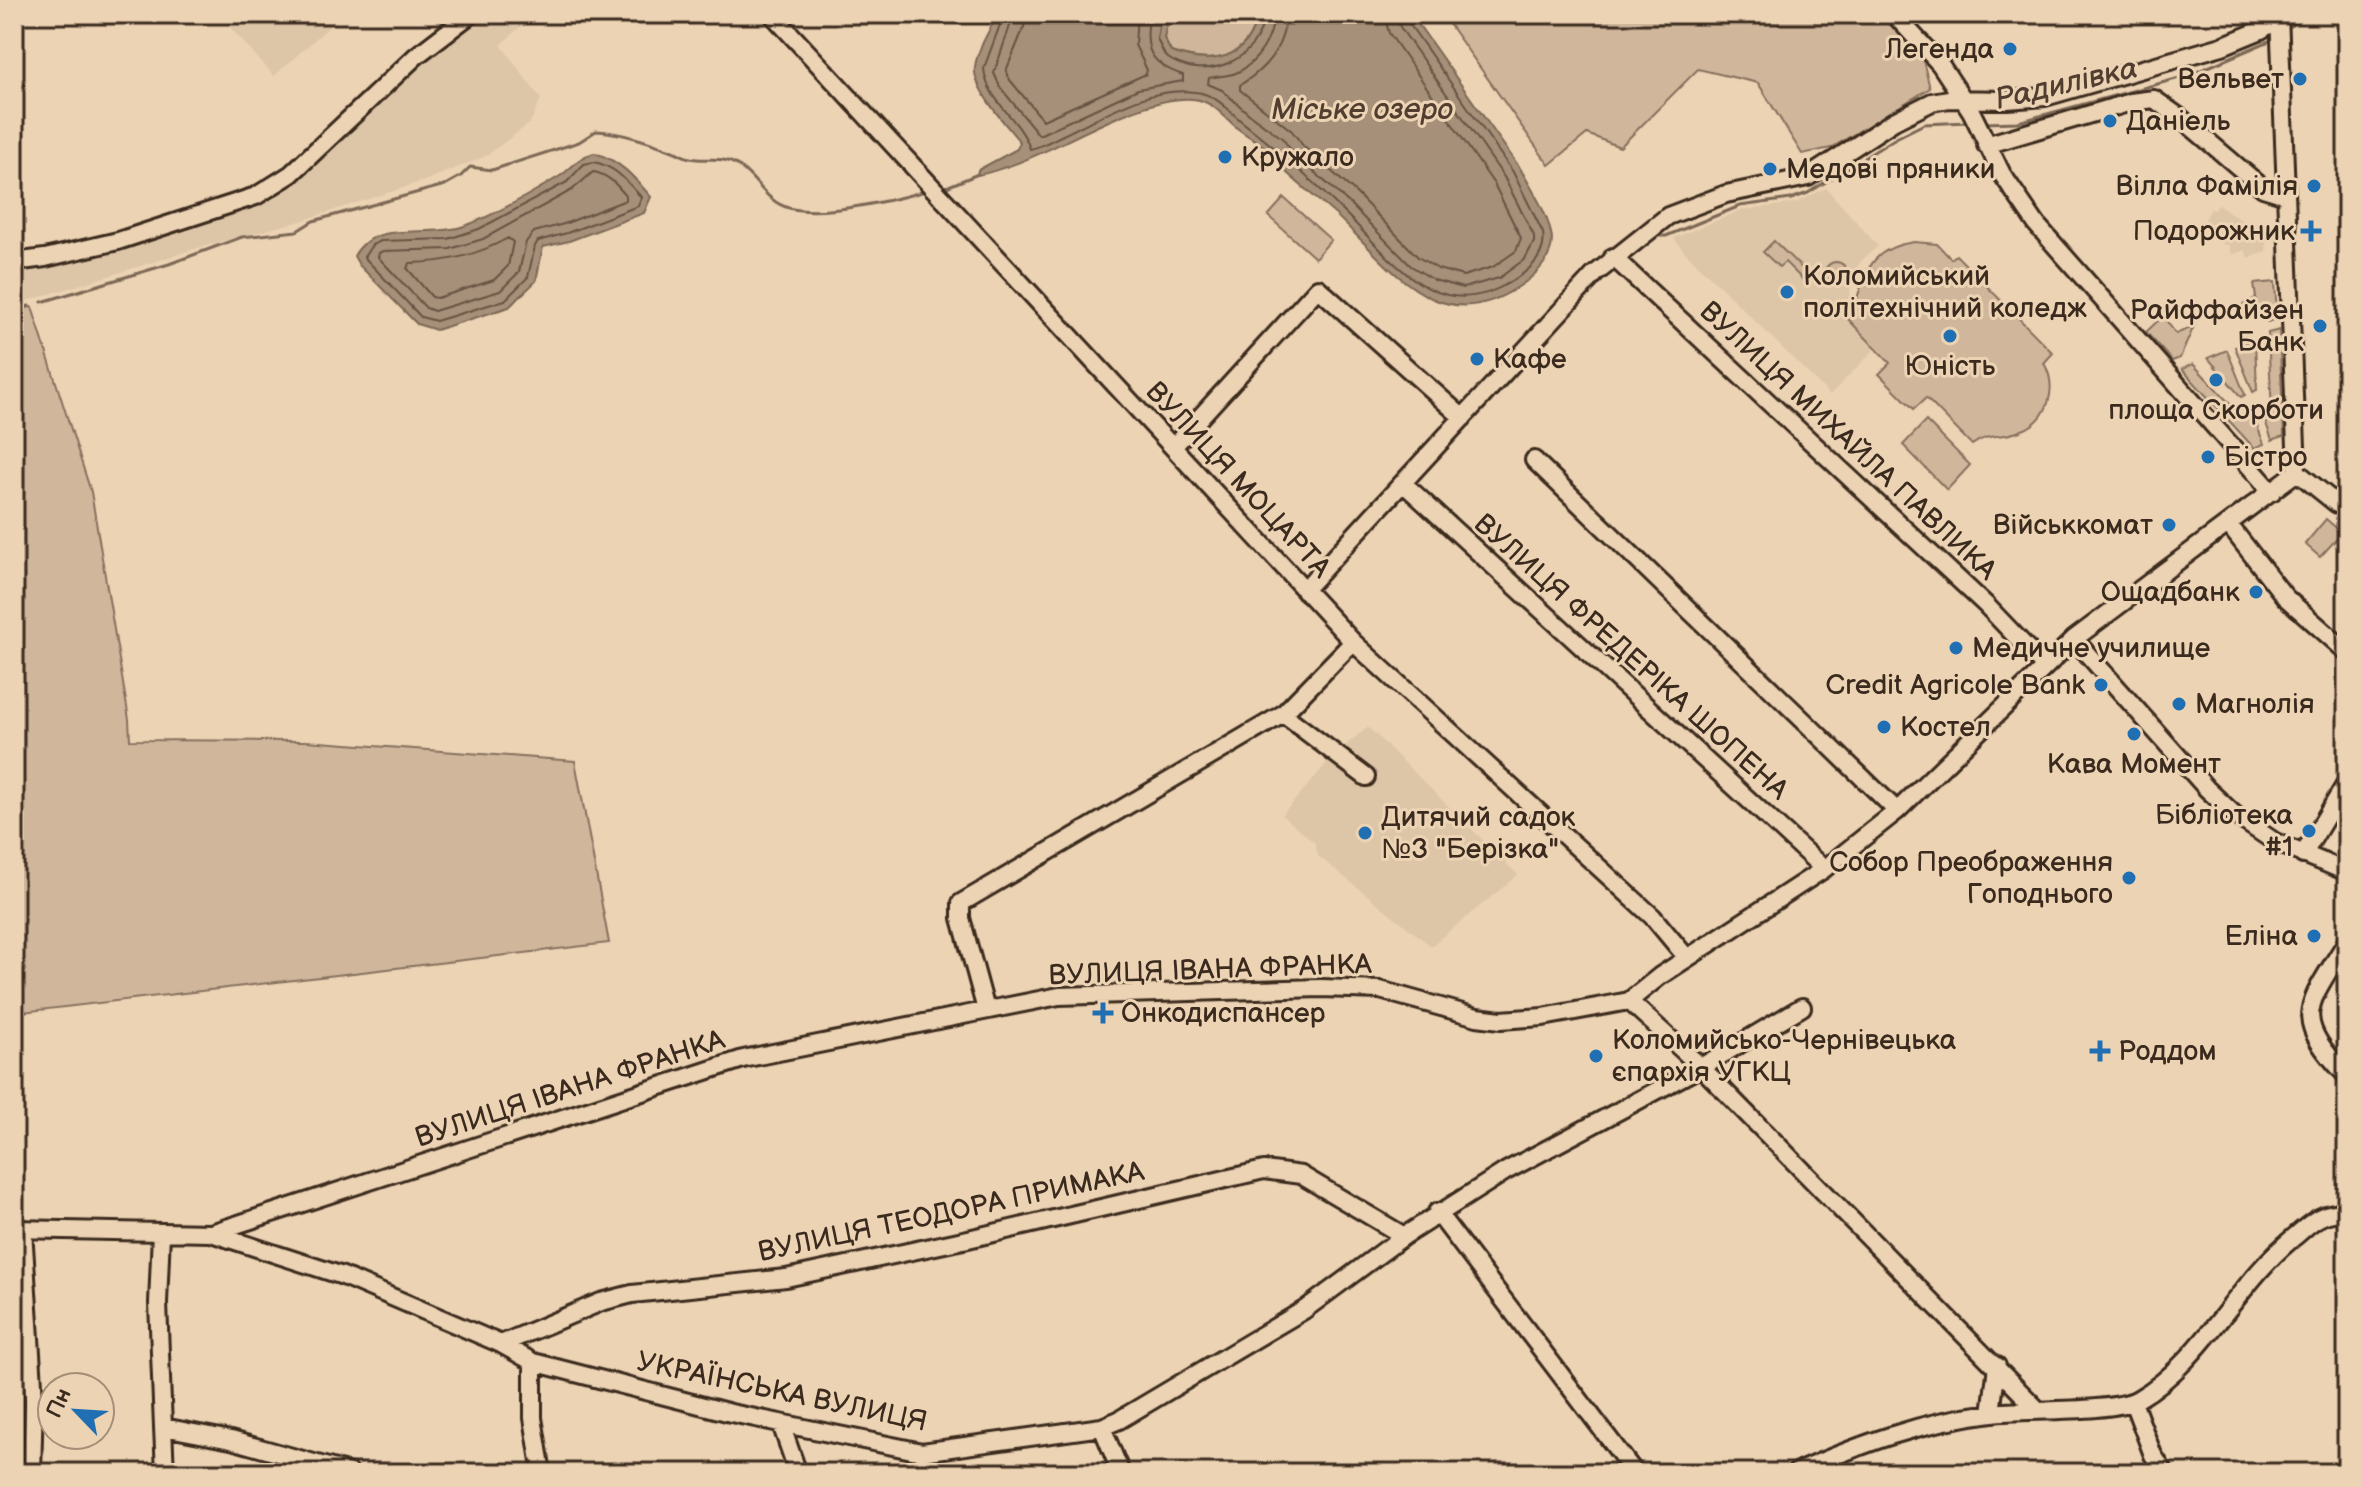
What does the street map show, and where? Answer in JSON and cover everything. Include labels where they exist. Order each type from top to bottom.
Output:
[{"type":"street","points":[[14,262],[118,241],[256,196],[291,174],[416,56],[471,14]]},
{"type":"street","name":"ВУЛИЦЯ МОЦАРТА","points":[[772,14],[1353,642],[1653,917],[1687,958]]},
{"type":"street","points":[[1894,14],[1940,64],[1966,105],[2002,174],[2037,225],[2272,492]]},
{"type":"street","points":[[1304,590],[1533,339],[1613,257],[1656,223],[1681,209],[1726,194],[1808,177],[1841,153],[1913,110],[1939,100],[1966,105],[2045,97],[2222,46],[2281,23],[2297,472],[2342,500]]},
{"type":"street","points":[[1983,138],[2154,99],[2263,188],[2286,195]]},
{"type":"street","name":"ВУЛИЦЯ МИХАЙЛА ПАВЛИКА","points":[[1613,257],[1986,605],[2044,666]]},
{"type":"street","points":[[1173,447],[1318,288],[1463,418]]},
{"type":"street","points":[[1534,460],[1897,811]]},
{"type":"street","name":"ВУЛИЦЯ ІВАНА ФРАНКА","points":[[18,1230],[211,1233],[743,1059],[1068,995],[1321,988],[1392,992],[1477,1017],[1501,1020],[1543,1017],[1629,1001],[1687,958],[1824,869],[1897,811],[2074,639],[2297,472]]},
{"type":"street","name":"ВУЛИЦЯ ФРЕДЕРІКА ШОПЕНА","points":[[1403,483],[1824,869]]},
{"type":"street","points":[[2229,525],[2285,597],[2347,652]]},
{"type":"street","points":[[2074,639],[2218,799],[2265,836],[2347,872]]},
{"type":"street","points":[[986,1010],[961,918],[961,903],[1283,714],[1353,642]]},
{"type":"street","points":[[1283,714],[1366,777]]},
{"type":"street","points":[[2303,855],[2347,782]]},
{"type":"street","points":[[2347,941],[2313,999],[2309,1016],[2314,1036],[2347,1076]]},
{"type":"street","points":[[1629,1001],[1701,1067],[2038,1410]]},
{"type":"street","name":"УКРАЇНСЬКА ВУЛИЦЯ","points":[[211,1233],[343,1276],[501,1344],[533,1362],[781,1424],[922,1452],[1102,1427],[1119,1420],[1304,1310],[1437,1212],[1506,1171],[1701,1067],[1802,1007]]},
{"type":"street","name":"ВУЛИЦЯ ТЕОДОРА ПРИМАКА","points":[[501,1344],[601,1302],[632,1294],[786,1278],[1264,1170],[1301,1175],[1404,1236]]},
{"type":"street","points":[[1795,1473],[1870,1442],[1933,1423],[1991,1413],[2133,1402],[2163,1381],[2189,1356],[2285,1245],[2320,1217],[2347,1211]]},
{"type":"street","points":[[1437,1212],[1635,1473]]},
{"type":"street","points":[[18,1230],[34,1400],[32,1473]]},
{"type":"street","points":[[161,1233],[158,1303],[165,1473]]},
{"type":"street","points":[[533,1362],[533,1418],[542,1473]]},
{"type":"street","points":[[1991,1413],[1997,1366]]},
{"type":"street","points":[[2133,1402],[2153,1455],[2165,1473]]},
{"type":"street","points":[[781,1424],[798,1473]]},
{"type":"street","points":[[163,1427],[209,1435],[350,1473]]},
{"type":"street","points":[[1102,1427],[1121,1473]]},
{"type":"street","points":[[275,1473],[281,1455]]},
{"type":"shaded area","points":[[218,14],[343,14],[274,76]]},
{"type":"shaded area","points":[[483,14],[534,14],[501,45],[541,99],[530,123],[486,156],[424,181],[301,221],[205,246],[14,305],[14,264],[256,192],[298,156]]},
{"type":"shaded area","points":[[1169,14],[1257,14],[1252,30],[1236,51],[1226,56],[1200,58],[1171,52],[1164,38]]},
{"type":"shaded area","points":[[1442,14],[1884,14],[1922,57],[1930,88],[1831,148],[1802,154],[1758,83],[1698,69],[1620,147],[1587,134],[1549,165]]},
{"type":"shaded area","name":"Коломийський політехнічний коледж","points":[[1826,188],[1878,246],[1861,261],[1853,274],[1849,299],[1853,302],[1845,316],[1875,349],[1830,395],[1674,238],[1742,210],[1796,203]]},
{"type":"shaded area","points":[[1284,198],[1331,240],[1315,258],[1268,216]]},
{"type":"shaded area","points":[[2218,204],[2246,224],[2254,222],[2267,231],[2266,252],[2248,258],[2245,250],[2232,255],[2228,244],[2224,245],[2200,228],[2211,209],[2214,210]]},
{"type":"shaded area","points":[[1774,241],[1810,276],[1805,282],[1785,262],[1779,267],[1763,252]]},
{"type":"shaded area","name":"Юність","points":[[1914,242],[1937,244],[1951,259],[1956,255],[2053,353],[2044,363],[2050,383],[2048,403],[2038,420],[2030,426],[2013,433],[1984,438],[1972,445],[1926,398],[1914,409],[1879,374],[1890,363],[1848,319],[1875,260],[1897,246]]},
{"type":"shaded area","points":[[1836,262],[1844,265],[1847,273],[1844,281],[1836,284],[1828,281],[1825,273],[1828,265]]},
{"type":"shaded area","points":[[2275,282],[2277,318],[2268,322],[2237,308],[2256,298],[2254,284]]},
{"type":"shaded area","points":[[32,307],[91,492],[130,740],[306,741],[575,761],[609,943],[14,1013],[14,310]]},
{"type":"shaded area","points":[[2163,316],[2176,334],[2194,326],[2180,358],[2172,361],[2146,332]]},
{"type":"shaded area","points":[[2279,330],[2284,436],[2272,440],[2263,415],[2272,412],[2268,333]]},
{"type":"shaded area","points":[[2255,340],[2257,390],[2253,392],[2235,347]]},
{"type":"shaded area","points":[[2227,350],[2245,395],[2241,397],[2208,358]]},
{"type":"shaded area","points":[[2193,364],[2245,420],[2254,418],[2264,444],[2254,448],[2182,369]]},
{"type":"shaded area","points":[[1926,421],[1970,465],[1947,490],[1903,445]]},
{"type":"shaded area","points":[[2326,519],[2342,533],[2320,557],[2305,544]]},
{"type":"shaded area","points":[[1368,727],[1518,875],[1431,946],[1318,856],[1315,843],[1282,815],[1335,754]]},
{"type":"water","name":"Міське озеро","points":[[998,14],[1169,14],[1164,38],[1171,52],[1214,59],[1226,56],[1246,42],[1257,14],[1411,14],[1520,168],[1546,216],[1552,241],[1549,255],[1530,279],[1494,300],[1467,306],[1442,302],[1420,292],[1398,276],[1263,146],[1212,106],[1193,99],[1172,100],[1124,114],[1027,159],[977,175],[978,170],[1017,149],[1020,142],[992,106],[976,76],[978,54]]},
{"type":"water","points":[[594,153],[619,165],[651,197],[644,213],[569,241],[543,247],[536,281],[509,307],[436,330],[417,324],[359,265],[354,256],[374,237],[387,233],[447,230],[472,223],[538,189],[583,157]]},
{"type":"waterway","name":"Радилівка","points":[[2287,29],[2307,14]]},
{"type":"waterway","name":"Радилівка","points":[[1984,123],[2018,122],[2187,76],[2274,39]]},
{"type":"waterway","name":"Радилівка","points":[[1655,236],[1666,236],[1740,206],[1791,199],[1808,193],[1924,124],[1968,122]]},
{"type":"waterway","points":[[42,302],[169,264],[242,237],[297,231],[313,221],[445,185],[470,167],[492,170],[579,142],[596,131],[635,138],[696,159],[731,162],[744,170],[767,195],[789,208],[836,209],[922,192]]},
{"type":"waterway","points":[[944,188],[978,174]]},
{"type":"waterway","points":[[14,309],[29,306]]},
{"type":"place","name":"Легенда","points":[[2010,49]]},
{"type":"place","name":"Вельвет","points":[[2300,79]]},
{"type":"place","name":"Даніель","points":[[2110,121]]},
{"type":"place","name":"Кружало","points":[[1225,157]]},
{"type":"place","name":"Медові пряники","points":[[1770,169]]},
{"type":"place","name":"Вілла Фамілія","points":[[2314,186]]},
{"type":"place","name":"Подорожник","points":[[2311,231]]},
{"type":"place","name":"Коломийський політехнічний коледж","points":[[1787,292]]},
{"type":"place","name":"Райффайзен Банк","points":[[2320,326]]},
{"type":"place","name":"Юність","points":[[1950,336]]},
{"type":"place","name":"Кафе","points":[[1477,359]]},
{"type":"place","name":"площа Скорботи","points":[[2216,380]]},
{"type":"place","name":"Бістро","points":[[2208,457]]},
{"type":"place","name":"Військкомат","points":[[2169,525]]},
{"type":"place","name":"Ощадбанк","points":[[2256,592]]},
{"type":"place","name":"Медичне училище","points":[[1956,648]]},
{"type":"place","name":"Credit Agricole Bank","points":[[2101,685]]},
{"type":"place","name":"Магнолія","points":[[2179,704]]},
{"type":"place","name":"Костел","points":[[1884,727]]},
{"type":"place","name":"Кава Момент","points":[[2134,734]]},
{"type":"place","name":"Бібліотека #1","points":[[2309,831]]},
{"type":"place","name":"Дитячий садок №3 \"Берізка\"","points":[[1365,833]]},
{"type":"place","name":"Собор Преображення Гоподнього","points":[[2129,878]]},
{"type":"place","name":"Еліна","points":[[2314,936]]},
{"type":"place","name":"Онкодиспансер","points":[[1103,1013]]},
{"type":"place","name":"Роддом","points":[[2100,1051]]},
{"type":"place","name":"Коломийсько-Чернівецька єпархія УГКЦ","points":[[1596,1056]]}]
